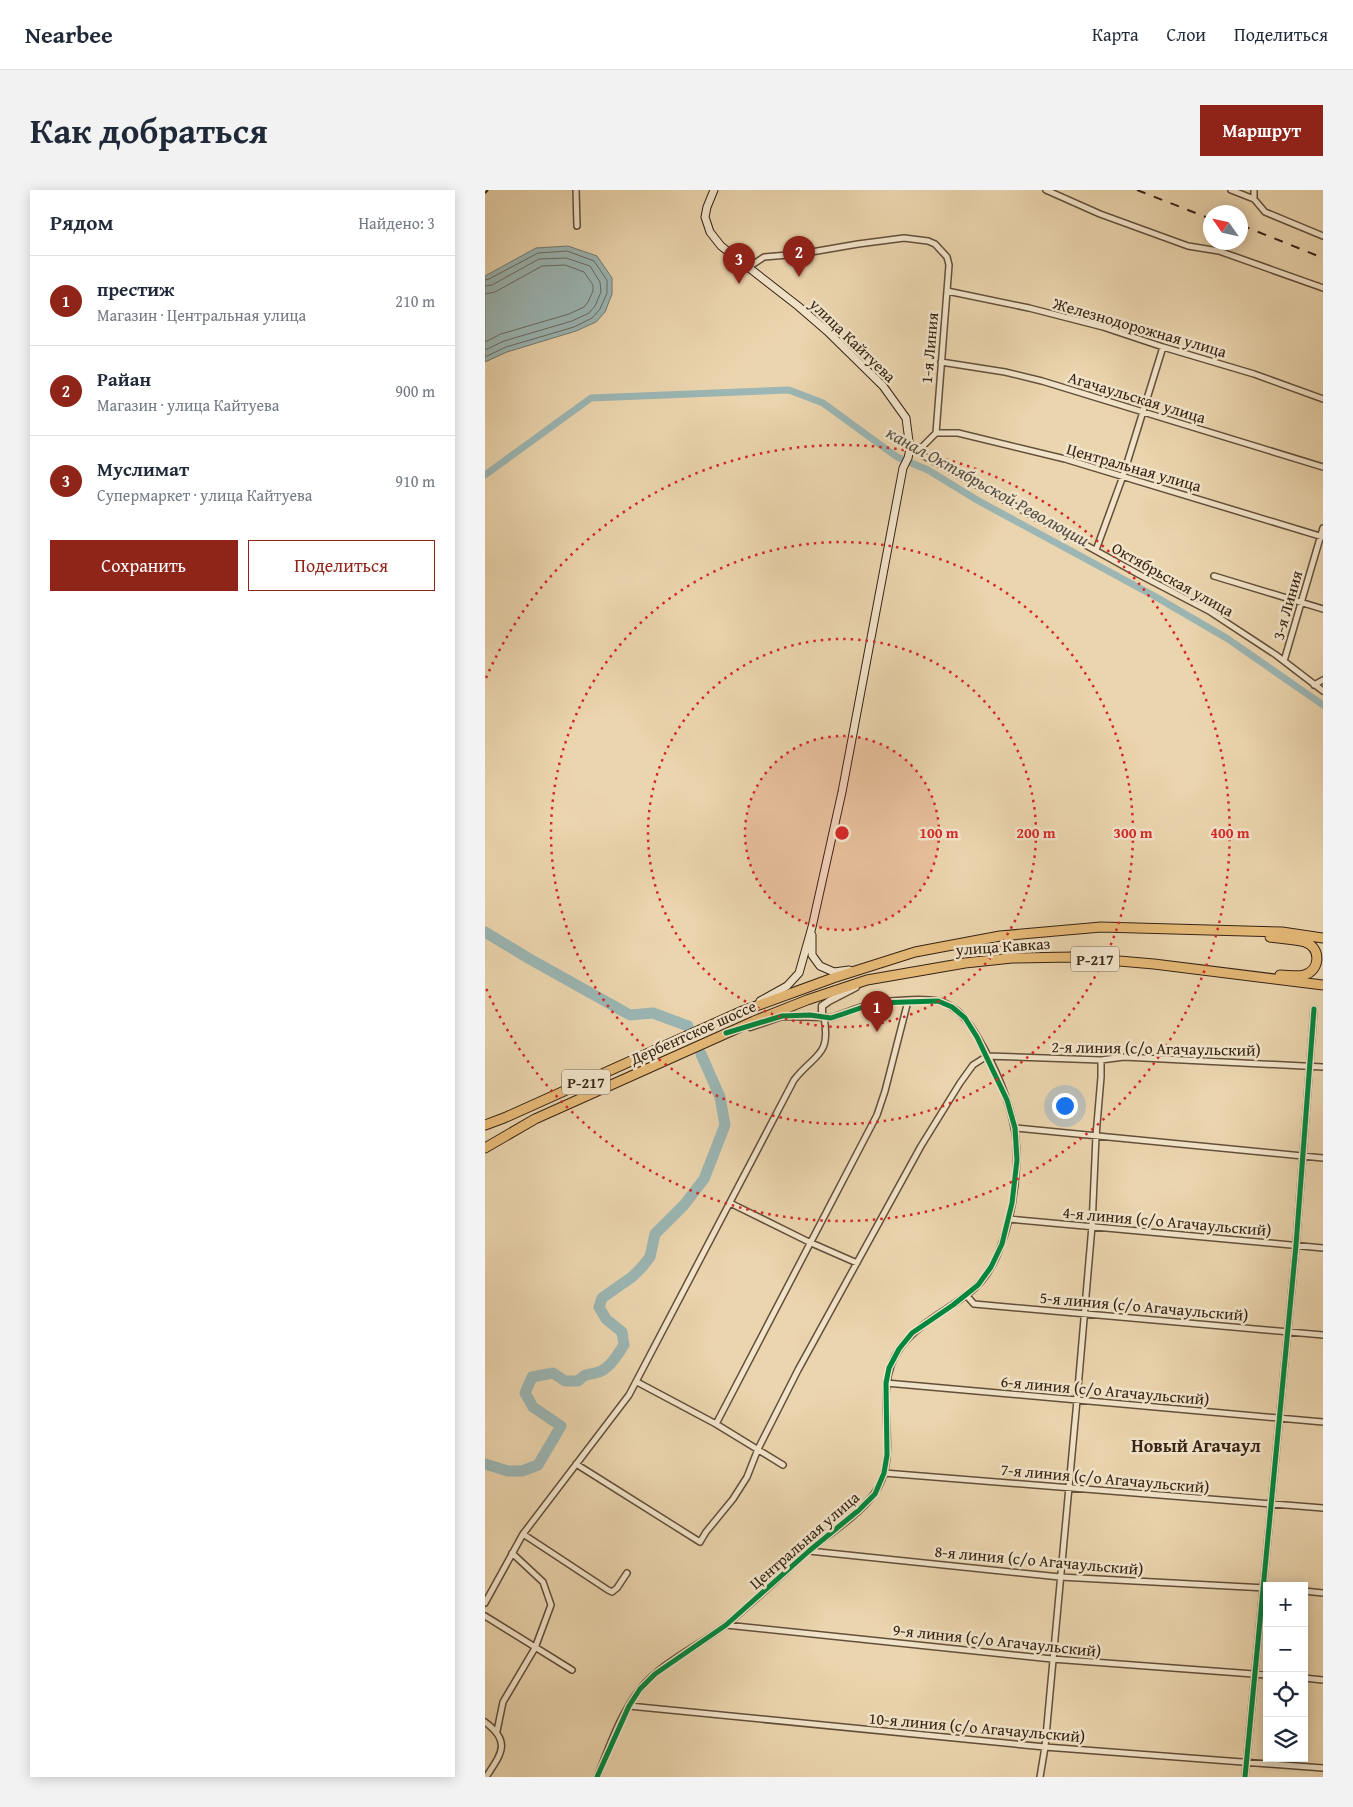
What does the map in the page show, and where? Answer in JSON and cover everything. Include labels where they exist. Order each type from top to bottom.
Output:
[{"type":"highway","points":[[740,1012],[833,978],[915,952],[1000,936],[1101,928],[1282,932],[1323,938]]},
{"type":"highway","points":[[1213,972],[1303,976],[1315,968],[1317,961],[1317,953],[1307,942],[1223,930]]},
{"type":"highway","name":"улица Кавказ","points":[[807,1000],[867,980],[965,963],[1012,958],[1073,957],[1154,964],[1323,985]]},
{"type":"highway","name":"Дербентское шоссе","points":[[485,1148],[535,1119],[726,1033],[807,1000]]},
{"type":"highway","name":"Р-217","points":[[485,1125],[740,1012]]},
{"type":"main road","name":"улица Кайтуева","points":[[714,190],[705,216],[710,232],[721,246],[827,331],[883,386],[906,418],[910,449],[903,468],[842,792],[812,927]]},
{"type":"main road","points":[[812,927],[812,955],[820,966],[834,972],[865,968]]},
{"type":"main road","points":[[740,1012],[787,986],[799,973],[812,927]]},
{"type":"street","points":[[576,190],[577,226]]},
{"type":"street","points":[[1046,190],[1099,214],[1187,246],[1219,251],[1323,288]]},
{"type":"street","points":[[1231,190],[1254,198],[1265,212],[1323,236]]},
{"type":"street","points":[[1254,190],[1254,198]]},
{"type":"street","name":"1-я Линия","points":[[749,267],[764,257],[800,254],[904,238],[928,241],[941,249],[949,265],[936,433]]},
{"type":"street","name":"Железнодорожная улица","points":[[947,291],[1029,308],[1103,327],[1163,347],[1209,359],[1323,398]]},
{"type":"street","points":[[1096,550],[1123,476],[1163,347]]},
{"type":"street","name":"Агачаульская улица","points":[[941,362],[1005,372],[1323,467]]},
{"type":"street","points":[[910,449],[922,447],[936,433]]},
{"type":"street","name":"Центральная улица","points":[[936,433],[958,433],[1050,455],[1322,537]]},
{"type":"street","name":"Октябрьская улица","points":[[922,447],[924,456],[1209,610],[1284,661],[1323,691]]},
{"type":"street","name":"3-я Линия","points":[[1284,661],[1322,537],[1323,528]]},
{"type":"street","points":[[1214,576],[1323,609]]},
{"type":"street","points":[[1314,685],[1323,680]]},
{"type":"street","points":[[485,1604],[523,1534],[629,1396],[637,1382],[794,1080],[821,1052],[827,1032],[822,1014],[822,1006],[867,980]]},
{"type":"street","points":[[716,1424],[809,1242],[877,1115],[885,1092],[908,1001]]},
{"type":"street","name":"Центральная улица","points":[[597,1777],[629,1706],[640,1689],[655,1674],[725,1625],[859,1510],[875,1494],[884,1473],[887,1456],[885,1383],[889,1368],[899,1350],[912,1333],[978,1285],[991,1267],[1002,1244],[1009,1219],[1017,1160],[1015,1128],[1007,1100],[987,1056],[965,1018],[953,1008],[938,1001],[875,1003],[831,1018],[824,1016]]},
{"type":"street","points":[[1266,1582],[1296,1246],[1314,1009]]},
{"type":"street","points":[[726,1033],[782,1016],[824,1016]]},
{"type":"street","points":[[577,1464],[700,1542],[733,1499],[747,1477],[758,1450],[798,1370],[921,1146],[973,1065],[987,1056]]},
{"type":"street","name":"2-я линия (с/о Агачаульский)","points":[[987,1056],[1101,1060],[1125,1057],[1323,1067]]},
{"type":"street","points":[[1040,1777],[1045,1747],[1077,1400],[1091,1226],[1101,1060]]},
{"type":"street","points":[[1015,1128],[1323,1158]]},
{"type":"street","points":[[730,1203],[809,1242],[857,1262]]},
{"type":"street","name":"4-я линия (с/о Агачаульский)","points":[[1009,1219],[1323,1248]]},
{"type":"street","name":"5-я линия (с/о Агачаульский)","points":[[966,1295],[974,1304],[1323,1335]]},
{"type":"street","points":[[637,1382],[716,1424],[783,1465]]},
{"type":"street","name":"6-я линия (с/о Агачаульский)","points":[[885,1383],[1323,1422]]},
{"type":"street","name":"7-я линия (с/о Агачаульский)","points":[[884,1473],[1323,1508]]},
{"type":"street","points":[[523,1534],[612,1592],[627,1573]]},
{"type":"street","name":"8-я линия (с/о Агачаульский)","points":[[809,1551],[1060,1577],[1263,1588]]},
{"type":"street","points":[[486,1777],[501,1754],[502,1745],[497,1731],[503,1702],[535,1648],[551,1605],[543,1582],[512,1553]]},
{"type":"street","points":[[1308,1591],[1323,1593]]},
{"type":"street","points":[[1245,1777],[1263,1605]]},
{"type":"street","points":[[485,1616],[572,1670]]},
{"type":"street","name":"9-я линия (с/о Агачаульский)","points":[[725,1625],[1052,1659],[1263,1675]]},
{"type":"street","points":[[1308,1678],[1323,1680]]},
{"type":"street","name":"10-я линия (с/о Агачаульский)","points":[[629,1706],[1045,1747],[1323,1768]]},
{"type":"street","points":[[485,1722],[497,1731]]},
{"type":"water","points":[[568,246],[597,256],[612,278],[612,294],[605,312],[596,322],[576,331],[507,352],[485,362],[485,276],[536,248]]},
{"type":"waterway","name":"канал Октябрьской Революции","points":[[485,475],[591,398],[789,390],[823,403],[897,457],[928,470],[977,500],[1156,597],[1228,639],[1323,705]]},
{"type":"waterway","points":[[485,932],[630,1015],[653,1013],[688,1026]]},
{"type":"waterway","points":[[485,1464],[508,1471],[522,1471],[538,1465],[561,1426],[533,1407],[525,1393],[532,1377],[553,1373],[565,1381],[578,1381],[586,1375],[599,1372],[607,1367],[624,1345],[622,1332],[606,1319],[599,1307],[602,1298],[632,1277],[650,1257],[655,1234],[684,1205],[704,1179],[725,1125],[720,1097],[701,1054]]},
{"type":"railway","points":[[485,193],[488,190]]},
{"type":"railway","points":[[1137,190],[1203,216]]},
{"type":"railway","points":[[1248,228],[1323,258]]},
{"type":"cycle path","points":[[597,1777],[629,1706],[640,1689],[655,1674],[726,1625],[875,1494],[884,1473],[887,1455],[886,1383],[889,1368],[899,1349],[912,1333],[978,1285],[991,1267],[1002,1244],[1012,1203],[1017,1160],[1015,1128],[1007,1100],[977,1037],[965,1018],[952,1007],[938,1001],[875,1003],[831,1018],[810,1015],[782,1016],[726,1033]]},
{"type":"cycle path","points":[[1245,1777],[1296,1245],[1314,1009]]},
{"type":"place","name":"Райан","points":[[799,277]]},
{"type":"place","name":"Муслимат","points":[[739,284]]},
{"type":"place","name":"престиж","points":[[877,1032]]},
{"type":"district","name":"Новый Агачаул","points":[[1196,1445]]}]
